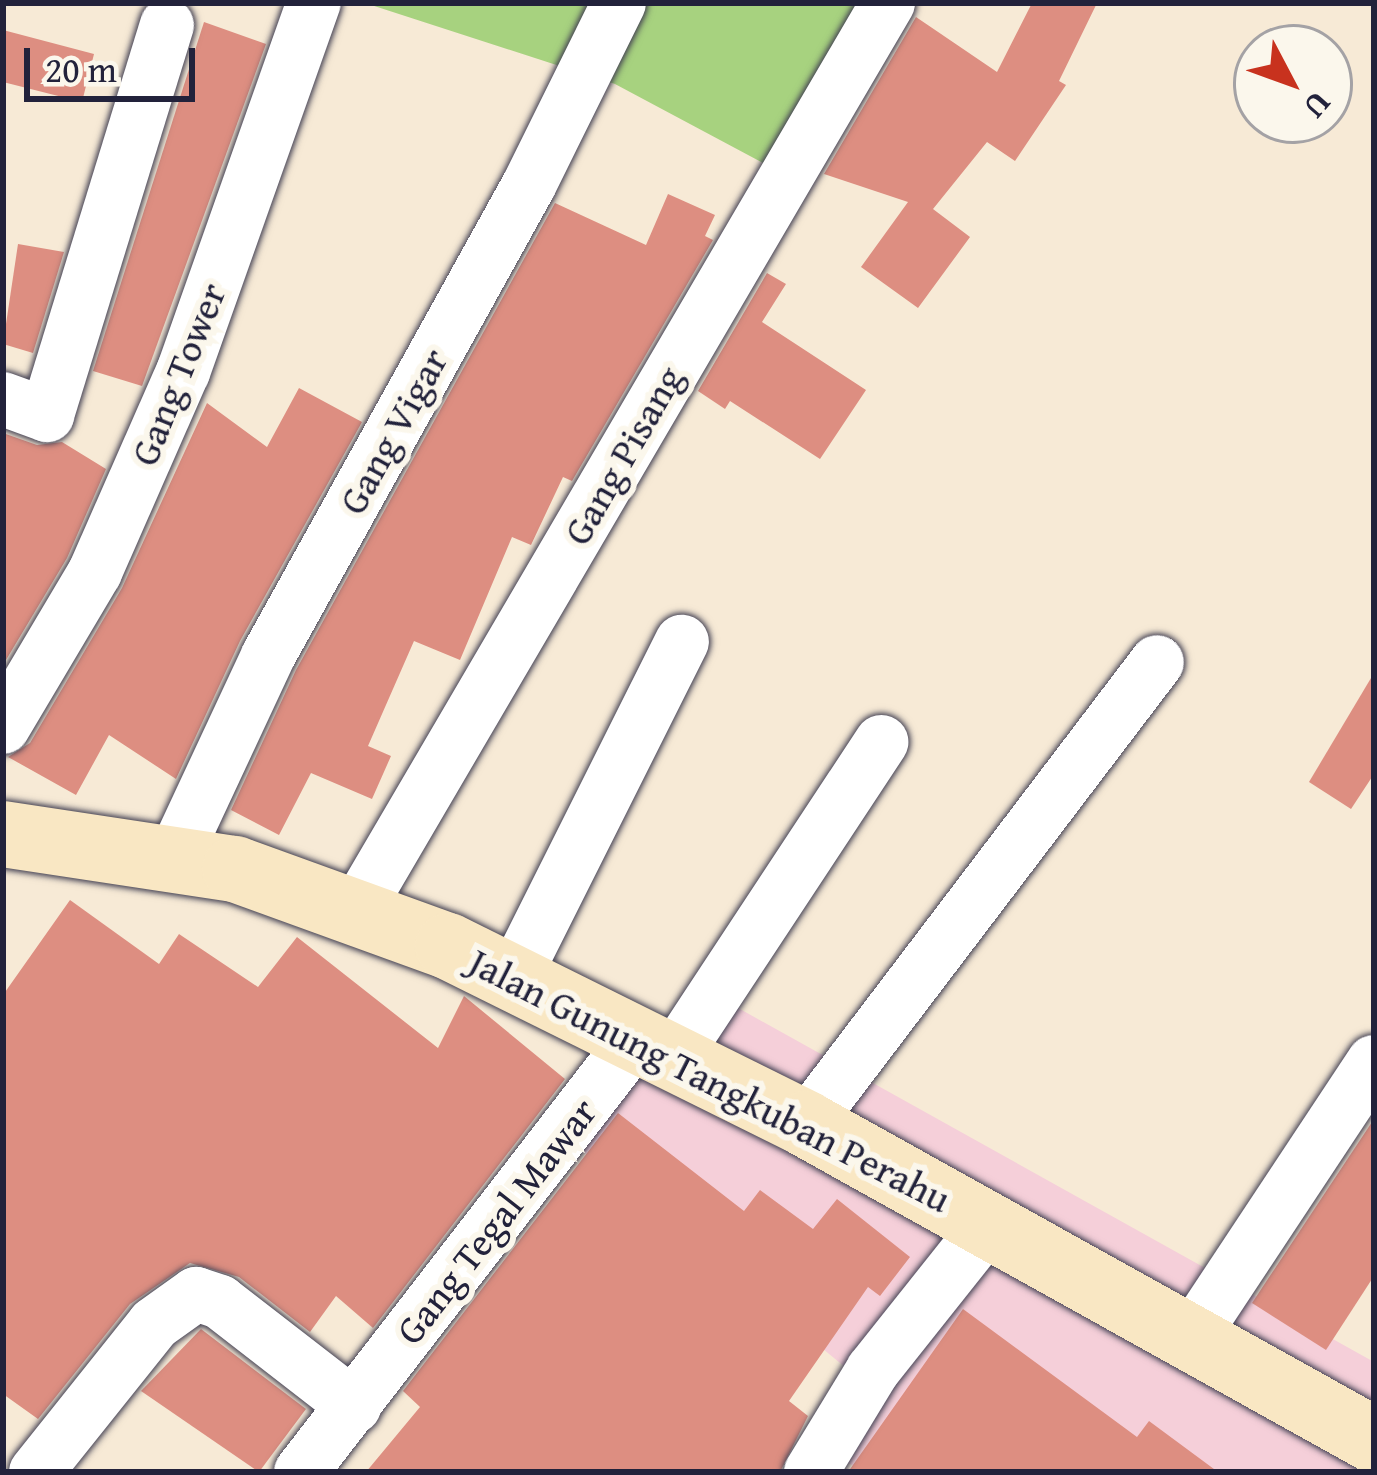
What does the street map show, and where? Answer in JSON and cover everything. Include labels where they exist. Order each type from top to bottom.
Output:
[{"type":"street","name":"Gang Tower","points":[[3,727],[95,572],[183,372],[314,3]]},
{"type":"street","name":"Gang Vigar","points":[[172,862],[268,656],[529,185],[619,3]]},
{"type":"street","name":"Gang Pisang","points":[[358,908],[887,3]]},
{"type":"street","points":[[3,399],[47,415],[167,25]]},
{"type":"street","points":[[514,977],[682,642]]},
{"type":"street","points":[[806,1124],[1157,662]]},
{"type":"street","name":"Gang Tegal Mawar","points":[[301,1472],[657,1045],[881,742]]},
{"type":"street","name":"Jalan Gunung Tangkuban Perahu","points":[[3,834],[235,869],[358,908],[657,1045],[1374,1440]]},
{"type":"street","points":[[1191,1338],[1374,1062]]},
{"type":"street","points":[[811,1472],[873,1370],[989,1224]]},
{"type":"street","points":[[36,1472],[154,1324],[196,1294],[220,1302],[354,1406]]},
{"type":"shaded area","points":[[704,989],[1374,1362],[1374,1472],[864,1472],[843,1460],[885,1400],[579,1148]]},
{"type":"green space","points":[[365,3],[916,3],[804,185],[615,84]]},
{"type":"building","points":[[1032,3],[1097,3],[1059,81],[1066,85],[1015,161],[987,142],[933,209],[970,237],[918,308],[861,267],[908,202],[824,174],[916,17],[997,72]]},
{"type":"building","points":[[204,22],[266,44],[142,386],[93,371]]},
{"type":"building","points":[[3,30],[94,54],[82,102],[3,82]]},
{"type":"building","points":[[668,194],[715,215],[705,236],[713,240],[572,481],[563,477],[531,545],[512,537],[460,660],[414,641],[368,746],[391,756],[372,799],[311,773],[279,835],[231,810],[296,670],[555,203],[646,245]]},
{"type":"building","points":[[18,244],[64,252],[33,353],[3,344]]},
{"type":"building","points":[[767,273],[786,284],[762,322],[866,390],[820,459],[730,401],[725,409],[698,391]]},
{"type":"building","points":[[299,388],[362,422],[240,641],[176,779],[109,735],[76,795],[8,757],[30,743],[122,588],[207,403],[267,447]]},
{"type":"building","points":[[3,433],[37,445],[62,442],[106,469],[67,558],[3,665]]},
{"type":"building","points":[[1374,673],[1374,774],[1351,809],[1309,782]]},
{"type":"building","points":[[70,900],[159,964],[179,934],[258,987],[297,937],[438,1048],[464,996],[565,1079],[373,1328],[336,1296],[310,1332],[239,1277],[190,1263],[130,1304],[38,1419],[3,1394],[3,995]]},
{"type":"building","points":[[618,1113],[744,1211],[760,1190],[813,1229],[837,1199],[910,1257],[880,1296],[868,1287],[789,1401],[808,1416],[780,1472],[366,1472],[420,1407],[403,1391]]},
{"type":"building","points":[[1374,1119],[1374,1276],[1326,1350],[1252,1303]]},
{"type":"building","points":[[963,1309],[1137,1437],[1149,1421],[1218,1472],[848,1472]]},
{"type":"building","points":[[201,1329],[306,1409],[259,1472],[141,1391]]}]
